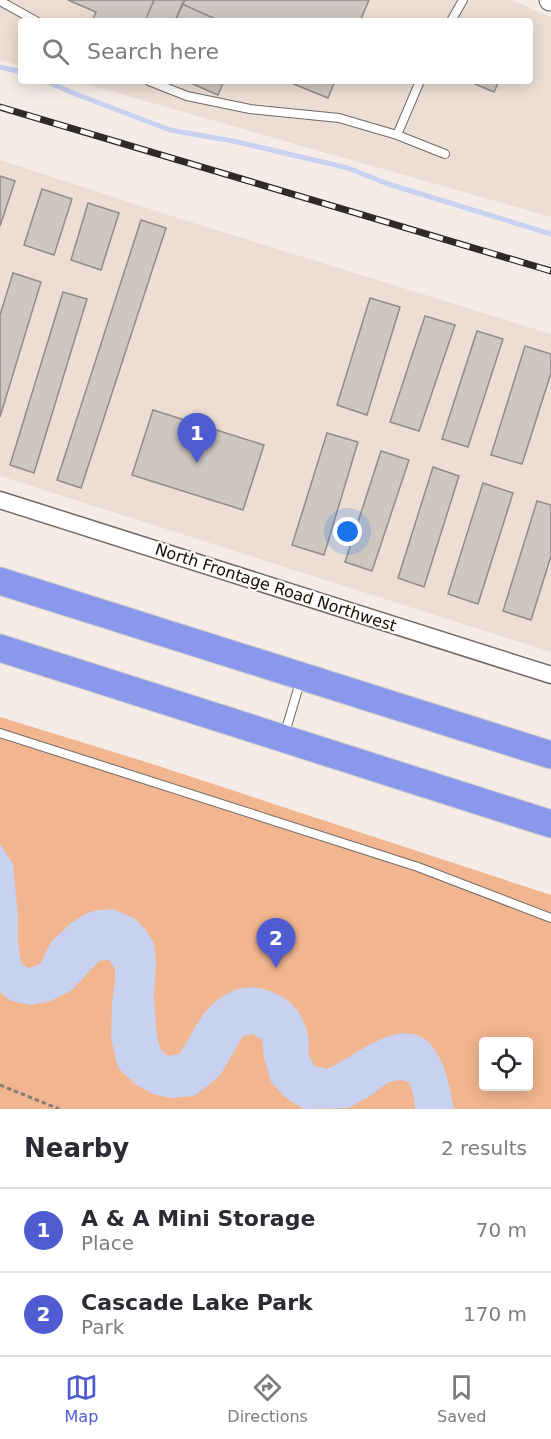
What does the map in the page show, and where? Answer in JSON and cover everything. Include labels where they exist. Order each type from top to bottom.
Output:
[{"type":"highway","points":[[0,581],[551,755]]},
{"type":"highway","points":[[0,648],[551,824]]},
{"type":"street","name":"North Frontage Road Northwest","points":[[0,500],[551,675]]},
{"type":"lane","points":[[453,18],[463,0]]},
{"type":"lane","points":[[0,1],[31,18]]},
{"type":"lane","points":[[157,84],[187,96],[250,109],[339,118],[397,135],[445,154]]},
{"type":"lane","points":[[397,135],[419,84]]},
{"type":"lane","points":[[284,739],[302,676]]},
{"type":"lane","points":[[0,733],[418,867],[551,918]]},
{"type":"path","points":[[0,1085],[59,1109]]},
{"type":"shaded area","points":[[0,0],[512,0],[551,17],[551,217],[86,84],[533,84],[533,18],[18,18],[18,65],[0,60]]},
{"type":"shaded area","points":[[0,160],[551,334],[551,652],[0,476]]},
{"type":"shaded area","points":[[0,717],[146,762],[551,895],[551,1109],[0,1109]]},
{"type":"water","points":[[0,844],[13,864],[21,963],[28,968],[40,964],[51,942],[71,923],[87,913],[113,909],[134,918],[145,929],[154,943],[156,962],[154,997],[158,1041],[161,1050],[168,1056],[179,1054],[204,1013],[220,998],[239,989],[259,988],[280,996],[297,1010],[306,1029],[309,1054],[315,1066],[327,1069],[377,1041],[402,1033],[416,1035],[427,1041],[436,1051],[442,1064],[454,1109],[415,1109],[409,1082],[400,1080],[389,1082],[348,1108],[304,1109],[287,1099],[271,1082],[264,1058],[262,1040],[253,1034],[243,1036],[221,1074],[194,1096],[170,1098],[153,1094],[135,1084],[118,1068],[111,1038],[115,969],[109,960],[99,961],[72,990],[51,1001],[31,1005],[11,1001],[0,992]]},
{"type":"building","points":[[68,0],[154,0],[146,18],[93,18],[96,12]]},
{"type":"building","points":[[154,0],[185,0],[176,18],[146,18]]},
{"type":"building","points":[[185,0],[369,0],[361,18],[213,18],[182,4]]},
{"type":"building","points":[[182,4],[213,18],[176,18]]},
{"type":"building","points":[[193,84],[223,84],[218,95]]},
{"type":"building","points":[[293,84],[334,84],[328,98]]},
{"type":"building","points":[[475,84],[498,84],[494,92]]},
{"type":"building","points":[[0,176],[15,181],[0,226]]},
{"type":"building","points":[[42,189],[72,199],[54,255],[24,245]]},
{"type":"building","points":[[88,203],[119,213],[101,270],[71,260]]},
{"type":"building","points":[[141,220],[166,228],[81,488],[57,480]]},
{"type":"building","points":[[13,273],[41,282],[0,417],[0,315]]},
{"type":"building","points":[[63,292],[87,299],[34,473],[10,465]]},
{"type":"building","points":[[370,298],[400,307],[367,415],[337,405]]},
{"type":"building","points":[[425,316],[455,325],[419,431],[390,422]]},
{"type":"building","points":[[477,331],[503,339],[468,447],[442,439]]},
{"type":"building","points":[[525,346],[551,354],[551,373],[522,464],[491,455]]},
{"type":"building","points":[[153,410],[264,445],[243,510],[132,475]]},
{"type":"building","points":[[327,433],[358,442],[324,555],[292,545]]},
{"type":"building","points":[[381,451],[409,460],[372,571],[345,562]]},
{"type":"building","points":[[433,467],[459,476],[424,587],[398,578]]},
{"type":"building","points":[[483,483],[513,493],[478,604],[448,594]]},
{"type":"building","points":[[537,501],[551,505],[551,556],[531,620],[503,611]]},
{"type":"waterway","points":[[0,67],[18,71]]},
{"type":"waterway","points":[[53,84],[170,130],[233,141],[348,168],[388,184],[551,234]]},
{"type":"railway","points":[[0,107],[551,271]]},
{"type":"place","name":"A & A Mini Storage","points":[[197,463]]},
{"type":"place","name":"Cascade Lake Park","points":[[276,968]]}]
